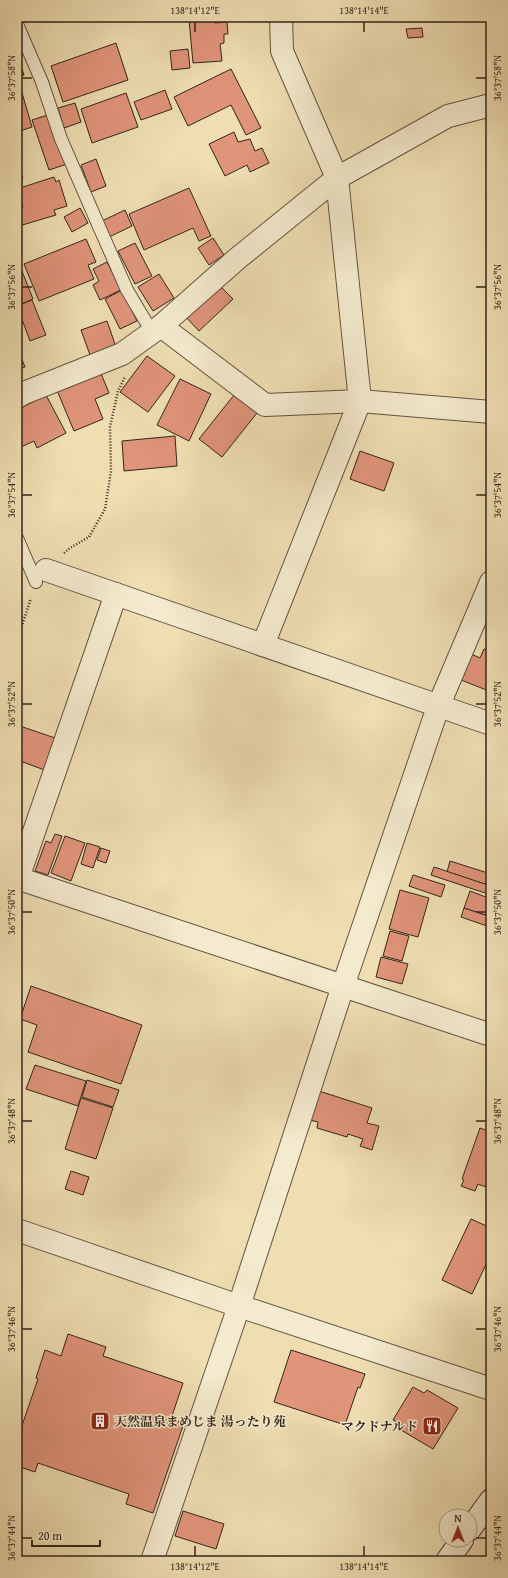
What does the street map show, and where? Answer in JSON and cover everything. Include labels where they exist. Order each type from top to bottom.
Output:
[{"type":"street","points":[[263,645],[360,401],[337,178],[282,51],[281,17]]},
{"type":"street","points":[[17,398],[24,392],[122,354],[156,329],[238,258],[337,178],[448,116],[491,106]]},
{"type":"street","points":[[156,329],[265,404],[360,401],[491,412]]},
{"type":"street","points":[[41,576],[116,594],[438,707],[491,724]]},
{"type":"street","points":[[152,1561],[239,1306],[343,986],[438,707],[491,582]]},
{"type":"street","points":[[116,594],[17,879],[491,1035]]},
{"type":"street","points":[[17,1230],[239,1306],[491,1389]]},
{"type":"street","points":[[478,1518],[491,1500]]},
{"type":"street","points":[[447,1561],[456,1548]]},
{"type":"lane","points":[[17,24],[42,82],[61,139],[96,222],[127,290],[156,329]]},
{"type":"lane","points":[[17,538],[41,576]]},
{"type":"path","points":[[17,641],[41,576],[70,548],[89,537],[105,509],[111,471],[110,427],[118,391],[128,371]]},
{"type":"building","points":[[195,17],[215,17],[215,23],[227,22],[228,34],[224,34],[224,43],[220,44],[222,61],[193,63],[189,20],[195,20]]},
{"type":"building","points":[[422,28],[423,37],[408,38],[406,29]]},
{"type":"building","points":[[116,43],[128,80],[63,102],[51,66]]},
{"type":"building","points":[[188,49],[190,68],[172,70],[170,51]]},
{"type":"building","points":[[17,54],[24,75],[17,77]]},
{"type":"building","points":[[231,69],[261,128],[246,135],[231,105],[188,126],[174,97]]},
{"type":"building","points":[[20,86],[32,127],[17,132],[17,87]]},
{"type":"building","points":[[165,90],[172,109],[141,120],[134,102]]},
{"type":"building","points":[[126,93],[138,127],[92,143],[81,109]]},
{"type":"building","points":[[75,103],[81,122],[64,128],[58,108]]},
{"type":"building","points":[[51,114],[67,164],[49,170],[32,120]]},
{"type":"building","points":[[234,132],[238,142],[250,139],[255,151],[262,148],[269,163],[250,172],[247,165],[225,176],[209,144]]},
{"type":"building","points":[[96,159],[106,186],[91,192],[81,165]]},
{"type":"building","points":[[17,163],[23,178],[17,180]]},
{"type":"building","points":[[54,177],[56,182],[59,180],[67,206],[54,210],[56,215],[19,226],[17,220],[17,209],[23,207],[17,189]]},
{"type":"building","points":[[189,188],[211,236],[199,241],[193,228],[144,250],[129,214]]},
{"type":"building","points":[[80,208],[88,223],[72,232],[64,217]]},
{"type":"building","points":[[125,210],[132,226],[109,237],[102,221]]},
{"type":"building","points":[[213,238],[224,255],[209,265],[198,248]]},
{"type":"building","points":[[86,239],[96,262],[88,265],[94,279],[39,301],[24,264]]},
{"type":"building","points":[[135,243],[152,276],[135,284],[118,251]]},
{"type":"building","points":[[18,261],[33,299],[17,306],[17,262]]},
{"type":"building","points":[[107,262],[121,290],[100,300],[93,285],[99,281],[93,269]]},
{"type":"building","points":[[159,274],[174,298],[153,311],[138,287]]},
{"type":"building","points":[[218,284],[233,299],[199,331],[184,315]]},
{"type":"building","points":[[122,290],[137,321],[120,329],[105,299]]},
{"type":"building","points":[[32,300],[46,335],[30,341],[17,306]]},
{"type":"building","points":[[107,321],[116,347],[90,355],[81,330]]},
{"type":"building","points":[[17,347],[25,367],[17,370]]},
{"type":"building","points":[[147,356],[175,376],[148,412],[120,392]]},
{"type":"building","points":[[100,371],[109,393],[95,399],[103,419],[74,431],[56,388]]},
{"type":"building","points":[[180,379],[211,394],[189,441],[157,425]]},
{"type":"building","points":[[46,395],[66,433],[37,448],[34,441],[17,449],[17,410]]},
{"type":"building","points":[[234,395],[257,413],[222,457],[199,439]]},
{"type":"building","points":[[175,436],[177,466],[124,471],[122,441]]},
{"type":"building","points":[[360,451],[394,463],[384,491],[350,479]]},
{"type":"building","points":[[484,649],[491,651],[491,686],[489,691],[461,680],[471,654],[480,658]]},
{"type":"building","points":[[17,725],[58,739],[47,771],[23,762],[19,772],[17,772]]},
{"type":"building","points":[[55,834],[62,836],[48,875],[35,871],[46,841],[51,843]]},
{"type":"building","points":[[65,836],[85,843],[71,881],[51,873]]},
{"type":"building","points":[[87,843],[100,847],[93,868],[81,864]]},
{"type":"building","points":[[101,848],[110,851],[106,863],[97,860]]},
{"type":"building","points":[[450,861],[491,874],[491,886],[447,872]]},
{"type":"building","points":[[434,867],[491,886],[491,895],[431,875]]},
{"type":"building","points":[[413,875],[445,885],[441,897],[409,886]]},
{"type":"building","points":[[400,890],[429,898],[418,937],[389,929]]},
{"type":"building","points":[[470,891],[491,899],[491,917],[464,908]]},
{"type":"building","points":[[464,908],[491,917],[487,926],[461,917]]},
{"type":"building","points":[[390,931],[409,936],[402,961],[383,956]]},
{"type":"building","points":[[381,957],[408,964],[402,984],[376,977]]},
{"type":"building","points":[[31,986],[142,1025],[121,1084],[28,1052],[37,1025],[20,1019]]},
{"type":"building","points":[[35,1065],[86,1081],[78,1106],[26,1089]]},
{"type":"building","points":[[87,1080],[119,1090],[113,1107],[82,1097]]},
{"type":"building","points":[[319,1091],[372,1108],[367,1123],[379,1126],[372,1150],[360,1146],[363,1139],[348,1134],[347,1137],[317,1128],[318,1122],[310,1120]]},
{"type":"building","points":[[81,1098],[113,1108],[96,1159],[65,1149]]},
{"type":"building","points":[[480,1128],[491,1132],[491,1189],[478,1184],[475,1191],[461,1186],[464,1180],[462,1179]]},
{"type":"building","points":[[71,1171],[89,1177],[83,1195],[65,1189]]},
{"type":"building","points":[[471,1219],[491,1228],[491,1254],[472,1294],[442,1280]]},
{"type":"building","name":"天然温泉まめじま 湯ったり苑","points":[[68,1334],[106,1347],[103,1356],[183,1383],[171,1419],[184,1423],[153,1513],[126,1504],[129,1494],[38,1463],[35,1472],[17,1466],[17,1440],[38,1379],[36,1378],[45,1350],[61,1356]]},
{"type":"building","points":[[291,1350],[365,1374],[360,1388],[358,1387],[345,1425],[274,1402]]},
{"type":"building","points":[[413,1387],[424,1393],[427,1390],[458,1408],[433,1449],[401,1430],[403,1426],[393,1420]]},
{"type":"building","points":[[183,1511],[224,1524],[216,1549],[175,1536]]},
{"type":"place","name":"天然温泉まめじま 湯ったり苑","points":[[100,1421]]},
{"type":"place","name":"マクドナルド","points":[[432,1426]]}]
